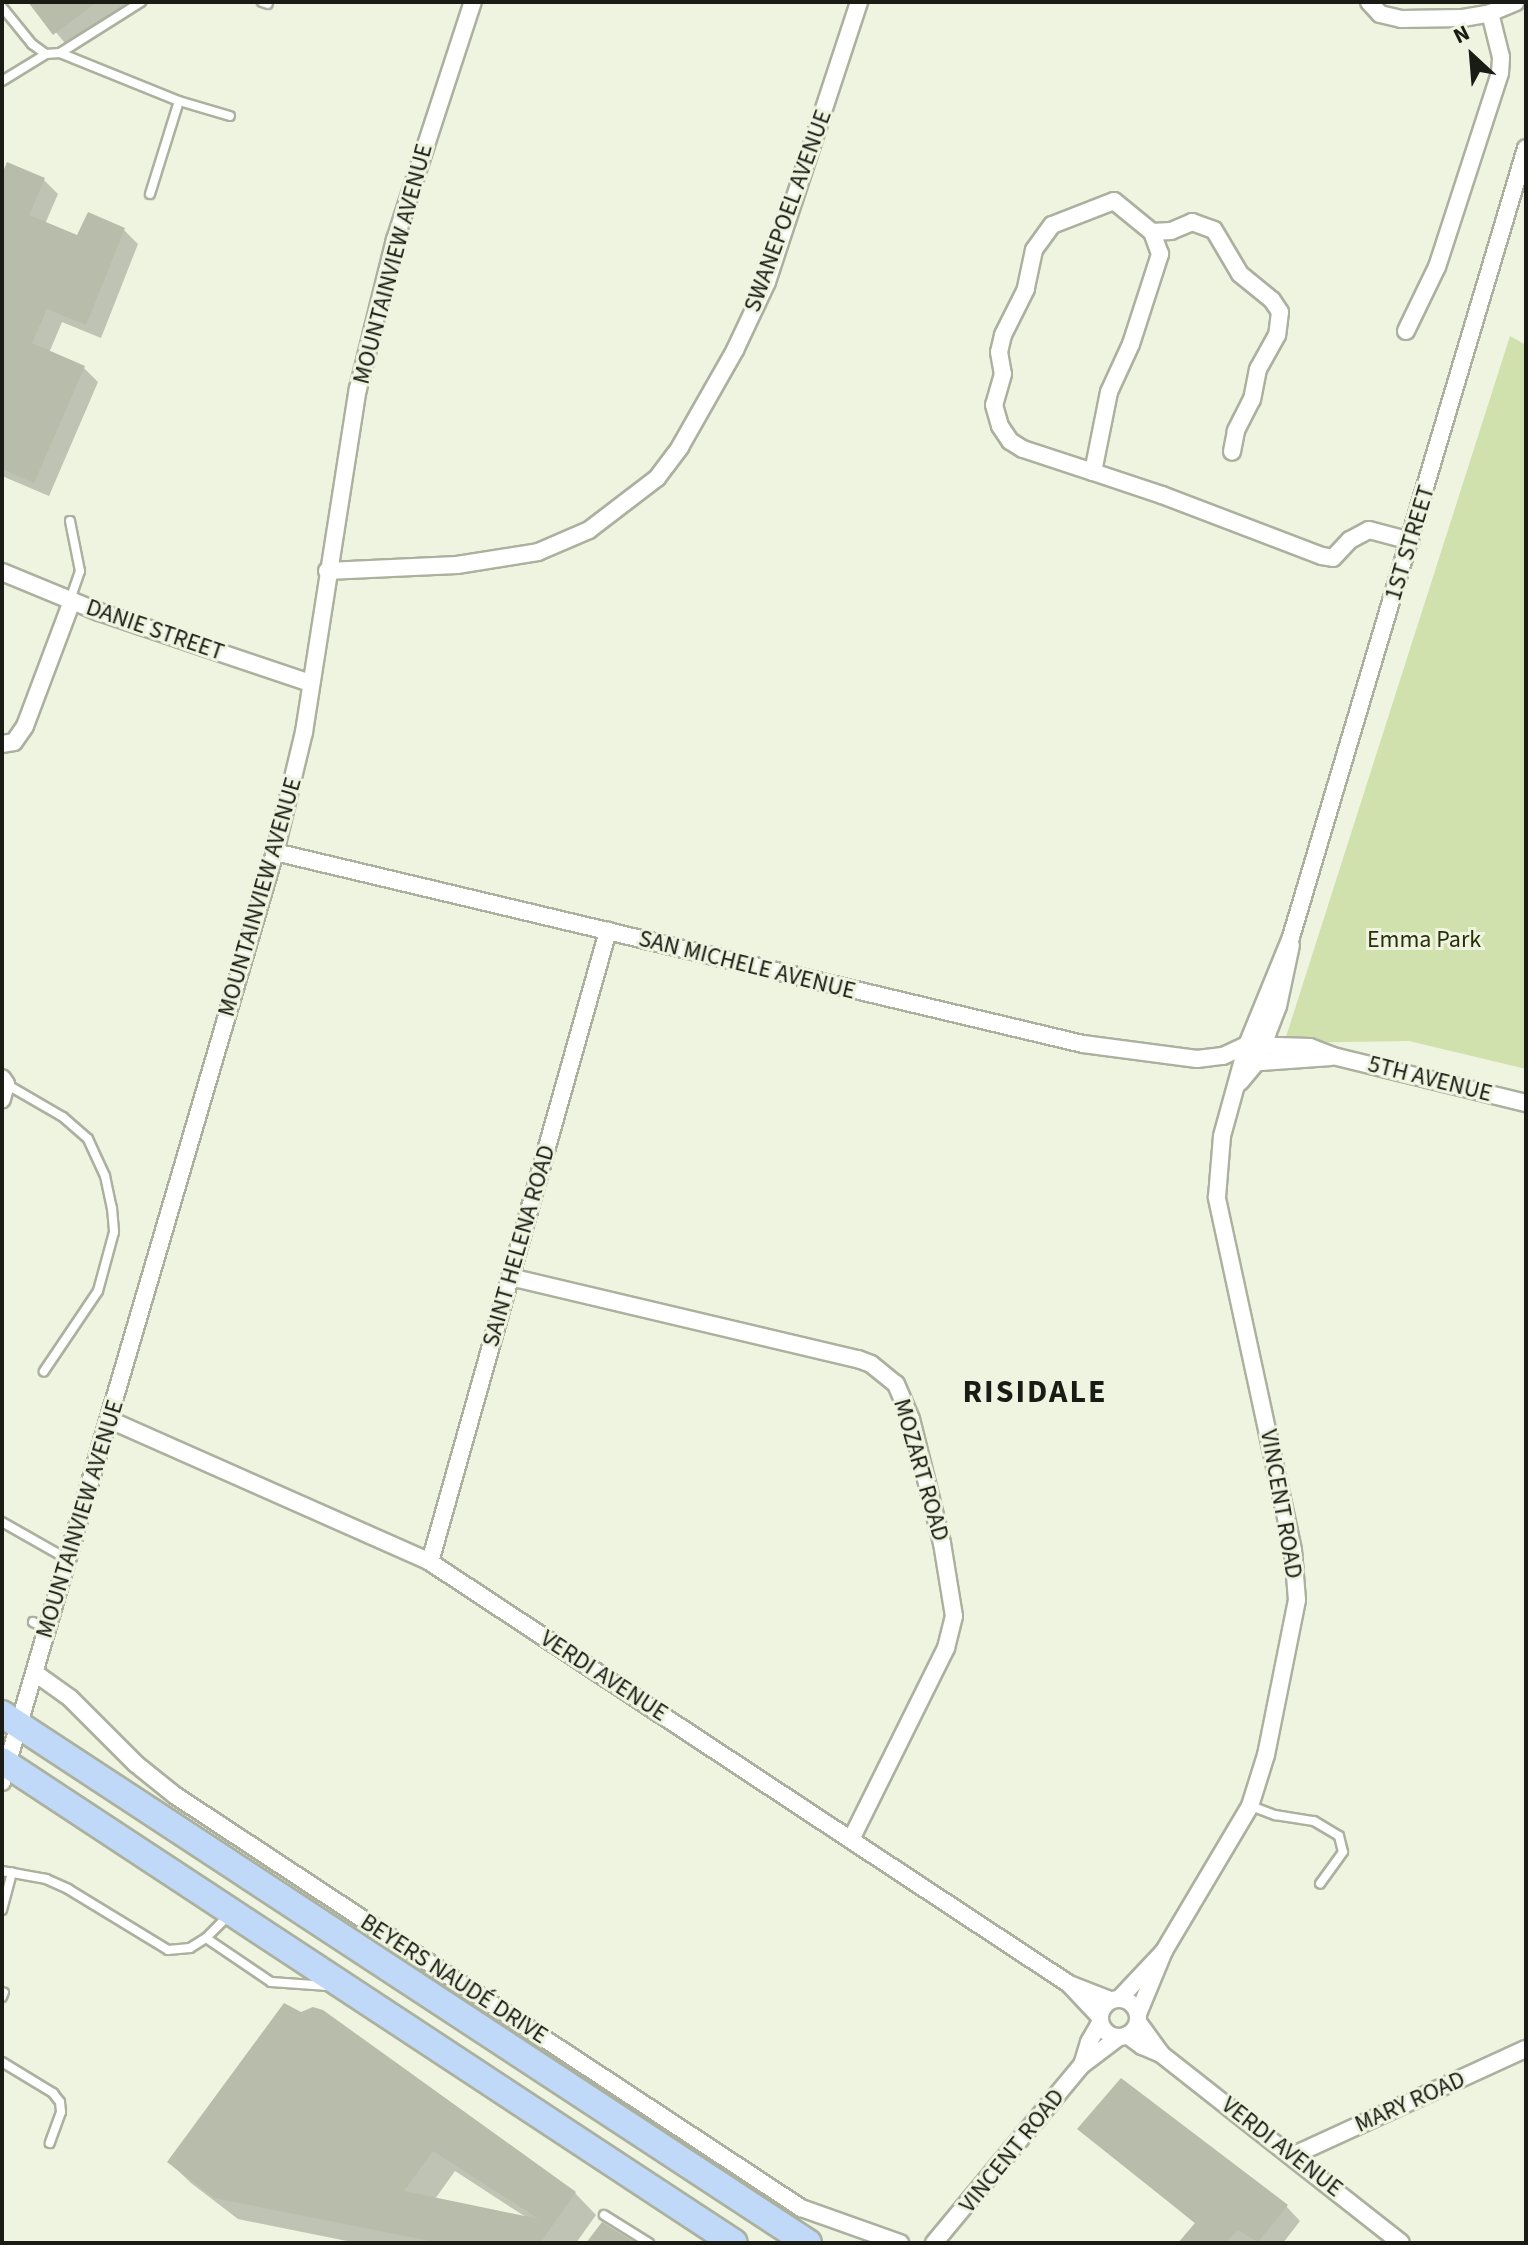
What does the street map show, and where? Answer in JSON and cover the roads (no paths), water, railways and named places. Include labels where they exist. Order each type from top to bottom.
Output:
[{"type":"main road","name":"BEYERS NAUDÉ DRIVE","points":[[10,1719],[808,2243]]},
{"type":"main road","points":[[4,1769],[232,1912],[734,2243]]},
{"type":"street","name":"MOUNTAINVIEW AVENUE","points":[[4,1769],[10,1719],[35,1673],[40,1625],[67,1559],[110,1420],[275,852],[300,753],[358,389],[391,256],[473,2]]},
{"type":"street","name":"SWANEPOEL AVENUE","points":[[327,571],[457,565],[538,552],[589,530],[657,478],[680,447],[735,350],[767,282],[859,2]]},
{"type":"street","points":[[1369,2],[1389,19],[1463,18],[1490,13],[1516,2]]},
{"type":"street","points":[[1406,331],[1437,267],[1500,73],[1501,57],[1490,13]]},
{"type":"street","name":"1ST STREET","points":[[1248,1063],[1291,937],[1526,148]]},
{"type":"street","points":[[1093,472],[1109,392],[1131,344],[1158,265],[1158,244],[1152,232],[1114,201],[1052,225],[1034,250],[1026,289],[1000,343],[1003,374],[994,405],[1004,433],[1023,449],[1322,556],[1333,558],[1350,540],[1369,530],[1411,541]]},
{"type":"street","points":[[1152,232],[1171,231],[1192,222],[1214,230],[1240,274],[1272,300],[1280,312],[1277,335],[1258,369],[1252,399],[1236,431],[1232,452]]},
{"type":"street","name":"DANIE STREET","points":[[2,572],[71,601],[310,683]]},
{"type":"street","points":[[2,744],[14,742],[25,726],[71,601]]},
{"type":"street","name":"SAN MICHELE AVENUE","points":[[275,852],[1015,1030],[1197,1059],[1223,1056],[1255,1045],[1310,1047],[1333,1056]]},
{"type":"street","name":"SAINT HELENA ROAD","points":[[430,1562],[608,931]]},
{"type":"street","name":"SAN MICHELE AVENUE","points":[[1223,1056],[1248,1063],[1333,1056]]},
{"type":"street","name":"5TH AVENUE","points":[[1333,1056],[1525,1106]]},
{"type":"street","name":"VINCENT ROAD","points":[[939,2241],[1082,2065],[1130,2027],[1164,1951],[1250,1806],[1266,1755],[1297,1600],[1293,1550],[1217,1197],[1222,1136],[1248,1063]]},
{"type":"street","name":"MOZART ROAD","points":[[510,1277],[858,1359],[871,1364],[896,1384],[911,1419],[942,1543],[953,1601],[952,1632],[851,1839]]},
{"type":"street","name":"VERDI AVENUE","points":[[110,1420],[430,1562],[1069,1984],[1114,2000],[1127,2000],[1130,2027],[1401,2243]]},
{"type":"street","name":"BEYERS NAUDÉ DRIVE","points":[[35,1673],[70,1698],[153,1779],[229,1832],[801,2208],[900,2243]]},
{"type":"street","name":"VINCENT ROAD","points":[[1082,2065],[1100,2019],[1114,2000],[1164,1951]]},
{"type":"street","name":"VERDI AVENUE","points":[[1069,1984],[1100,2019],[1104,2030],[1130,2027]]},
{"type":"street","name":"MARY ROAD","points":[[1294,2155],[1526,2049]]},
{"type":"lane","points":[[60,53],[141,2]]},
{"type":"lane","points":[[2,7],[32,44],[46,54]]},
{"type":"lane","points":[[2,81],[46,54],[60,53],[179,101],[230,116]]},
{"type":"lane","points":[[150,194],[179,101]]},
{"type":"lane","points":[[70,521],[80,571],[71,601]]},
{"type":"lane","points":[[3,1087],[63,1117],[88,1139],[105,1176],[112,1208],[114,1232],[98,1291],[44,1371]]},
{"type":"lane","points":[[2,1522],[67,1559]]},
{"type":"lane","points":[[1250,1806],[1275,1815],[1314,1821],[1339,1836],[1343,1852],[1320,1884]]},
{"type":"lane","points":[[2,1871],[46,1879],[68,1889],[168,1950],[190,1948],[206,1938],[232,1912]]},
{"type":"lane","points":[[2,1910],[12,1872]]},
{"type":"lane","points":[[206,1938],[271,1982],[345,1987]]},
{"type":"lane","points":[[2,2062],[53,2093],[60,2102],[61,2112],[50,2143]]},
{"type":"lane","points":[[604,2215],[649,2243]]},
{"type":"district","name":"RISIDALE","points":[[1035,1392]]},
{"type":"park label","name":"Emma Park","points":[[1424,940]]}]
